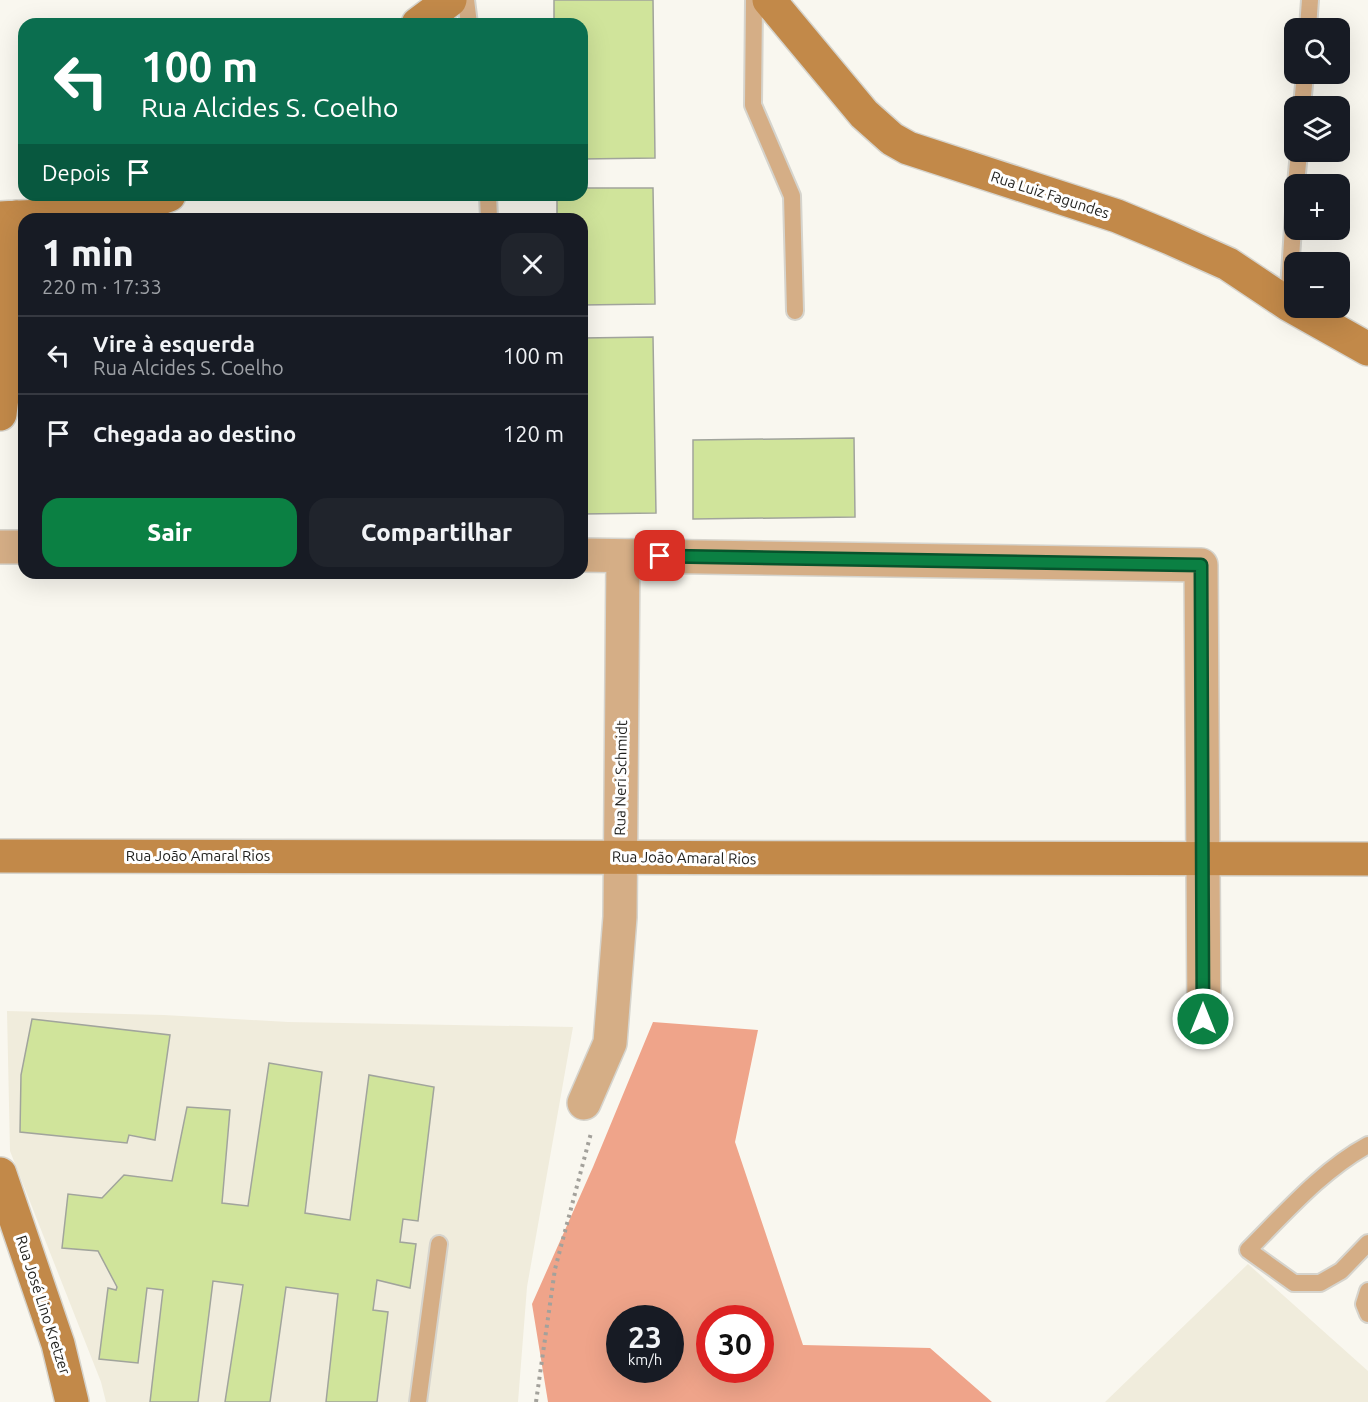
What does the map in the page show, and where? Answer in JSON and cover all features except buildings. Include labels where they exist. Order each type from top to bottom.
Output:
[{"type":"main road","points":[[426,18],[450,0]]},
{"type":"main road","name":"Rua Luiz Fagundes","points":[[769,0],[857,106],[892,139],[908,148],[1117,216],[1228,264],[1284,301]]},
{"type":"main road","points":[[55,213],[114,208],[144,201]]},
{"type":"main road","points":[[0,414],[6,363],[8,217]]},
{"type":"main road","name":"Rua Luiz Fagundes","points":[[1313,318],[1368,349]]},
{"type":"main road","name":"Rua João Amaral Rios","points":[[0,856],[1368,859]]},
{"type":"main road","name":"Rua José Lino Kretzer","points":[[0,1174],[58,1344],[72,1402]]},
{"type":"street","points":[[0,547],[18,547]]},
{"type":"street","points":[[588,555],[1201,565],[1203,1019]]},
{"type":"street","name":"Rua Neri Schmidt","points":[[584,1102],[610,1043],[620,916],[622,556]]},
{"type":"lane","points":[[466,0],[468,18]]},
{"type":"lane","points":[[754,0],[753,105],[792,196],[795,311]]},
{"type":"lane","points":[[1309,18],[1310,0]]},
{"type":"lane","points":[[1368,1145],[1355,1152],[1307,1192],[1248,1250],[1293,1283],[1320,1283],[1341,1270],[1368,1243]]},
{"type":"lane","points":[[418,1402],[439,1244]]},
{"type":"lane","points":[[1368,1291],[1364,1304],[1368,1314]]},
{"type":"path","points":[[536,1402],[555,1269],[591,1135],[584,1102]]},
{"type":"shaded area","points":[[7,1011],[164,1015],[288,1022],[573,1027],[527,1287],[518,1402],[106,1402],[101,1382],[10,1151]]},
{"type":"shaded area","points":[[653,1022],[758,1030],[735,1142],[803,1345],[930,1348],[992,1402],[548,1402],[532,1304],[593,1167]]},
{"type":"shaded area","points":[[1248,1264],[1368,1371],[1368,1402],[1105,1402]]},
{"type":"route","points":[[660,556],[1201,565],[1203,1019]]}]
